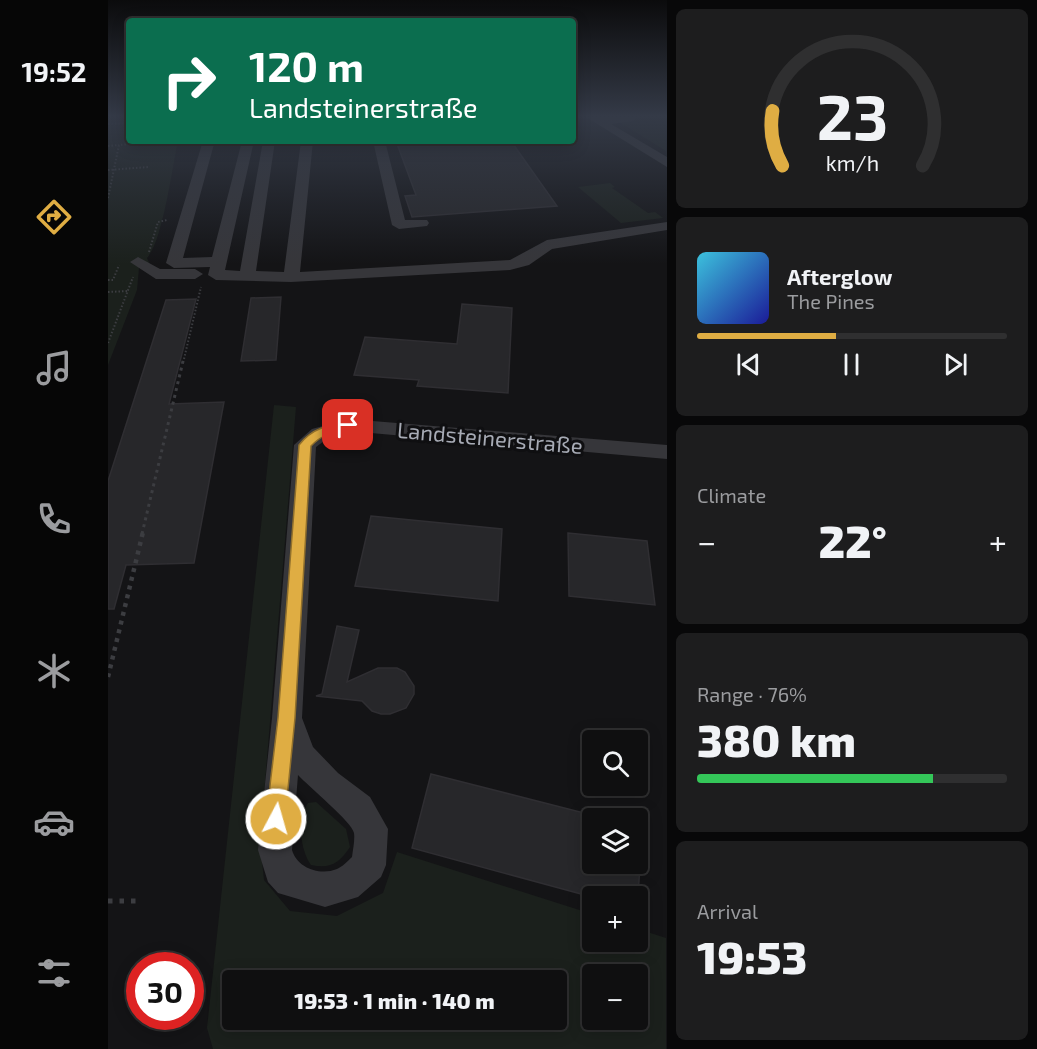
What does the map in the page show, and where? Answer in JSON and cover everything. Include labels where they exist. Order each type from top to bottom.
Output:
[{"type":"street","points":[[202,166],[174,262],[217,270],[291,277],[510,265],[523,262],[547,245],[666,226]]},
{"type":"street","points":[[217,270],[242,166]]},
{"type":"street","points":[[248,274],[265,166]]},
{"type":"street","points":[[291,277],[304,166]]},
{"type":"street","points":[[385,166],[399,225],[422,224]]},
{"type":"street","points":[[136,270],[156,274],[199,275],[217,270]]},
{"type":"street","name":"Landsteinerstraße","points":[[287,718],[301,756],[327,784],[358,808],[371,829],[369,865],[346,885],[325,889],[290,881],[280,870],[275,850],[276,819],[287,718],[305,445],[314,435],[327,429],[348,425],[666,452]]},
{"type":"path","points":[[108,197],[114,166]]},
{"type":"path","points":[[108,170],[149,167]]},
{"type":"path","points":[[108,343],[136,270],[149,252],[158,222],[186,219]]},
{"type":"path","points":[[108,676],[203,278],[217,270]]},
{"type":"path","points":[[108,292],[129,291]]},
{"type":"path","points":[[108,901],[142,901]]},
{"type":"shaded area","points":[[108,166],[173,166],[158,236],[147,258],[150,265],[139,268],[137,290],[108,365]]},
{"type":"shaded area","points":[[610,183],[615,187],[612,188],[648,213],[655,212],[663,218],[621,223],[578,187]]},
{"type":"shaded area","points":[[274,405],[296,407],[260,843],[264,880],[290,911],[337,916],[383,893],[397,852],[582,911],[582,952],[648,952],[648,932],[666,938],[666,1049],[213,1049],[207,1028]]},
{"type":"shaded area","points":[[316,802],[346,829],[350,847],[334,864],[311,865],[304,851],[301,834],[302,817],[308,803]]},
{"type":"building","points":[[405,166],[529,166],[557,206],[412,217],[405,196],[416,195]]},
{"type":"building","points":[[281,297],[276,360],[241,361],[251,298]]},
{"type":"building","points":[[196,299],[169,404],[224,402],[194,563],[126,565],[114,609],[108,609],[108,481],[166,300]]},
{"type":"building","points":[[462,304],[512,308],[508,393],[417,386],[419,380],[354,375],[365,337],[457,344]]},
{"type":"building","points":[[371,516],[502,529],[498,601],[355,586]]},
{"type":"building","points":[[568,533],[647,541],[655,605],[569,596]]},
{"type":"building","points":[[337,626],[359,630],[347,682],[378,668],[397,668],[405,672],[414,686],[414,694],[406,708],[390,714],[381,714],[372,711],[362,701],[316,696],[322,694]]},
{"type":"building","points":[[431,774],[582,812],[582,874],[639,874],[639,886],[582,886],[582,894],[412,848]]},
{"type":"route","points":[[276,819],[287,718],[305,445],[314,435],[327,429],[348,425]]}]
